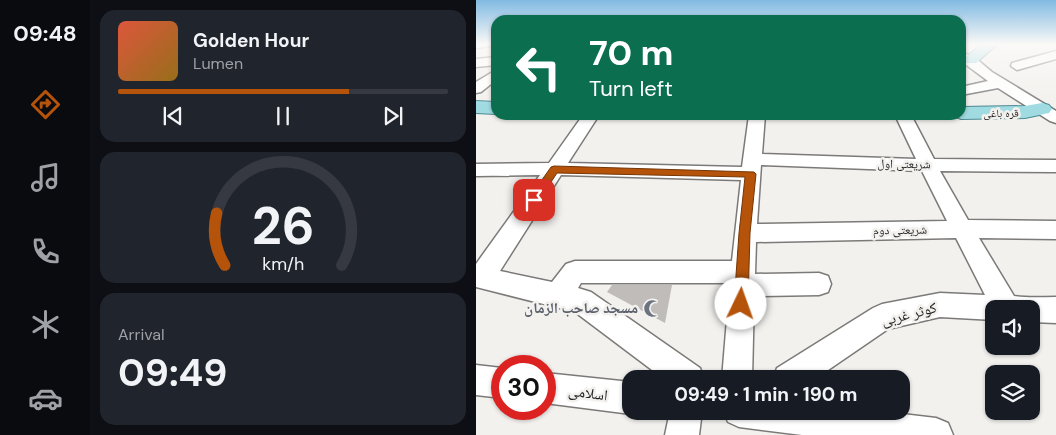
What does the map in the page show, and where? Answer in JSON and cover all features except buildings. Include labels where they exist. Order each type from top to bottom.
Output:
[{"type":"main road","points":[[476,107],[491,108]]},
{"type":"main road","name":"قره باغی","points":[[966,113],[1051,111]]},
{"type":"street","points":[[970,64],[1051,111]]},
{"type":"street","points":[[1017,66],[1023,64]]},
{"type":"street","points":[[476,89],[491,78]]},
{"type":"street","points":[[966,90],[1000,83]]},
{"type":"street","points":[[476,96],[491,93]]},
{"type":"street","points":[[587,120],[479,276],[582,301],[677,370]]},
{"type":"street","points":[[737,370],[744,233],[757,120]]},
{"type":"street","points":[[906,120],[930,164],[941,191],[1002,300]]},
{"type":"street","name":"شریعتی اول","points":[[476,170],[930,164],[1056,166]]},
{"type":"street","name":"شریعتی دوم","points":[[744,233],[962,229],[1056,230]]},
{"type":"street","points":[[557,296],[576,272],[818,284]]},
{"type":"street","name":"کوثر غربی","points":[[802,370],[882,318],[940,305],[985,307]]},
{"type":"street","points":[[1040,309],[1056,310]]},
{"type":"street","points":[[476,380],[491,382]]},
{"type":"street","name":"اسلامی","points":[[556,389],[622,397]]},
{"type":"street","points":[[682,435],[684,420]]},
{"type":"street","points":[[813,420],[936,435]]},
{"type":"place","name":"مسجد صاحب الزمان","points":[[652,308]]},
{"type":"route","points":[[534,200],[554,169],[751,174],[744,233],[741,304]]}]
